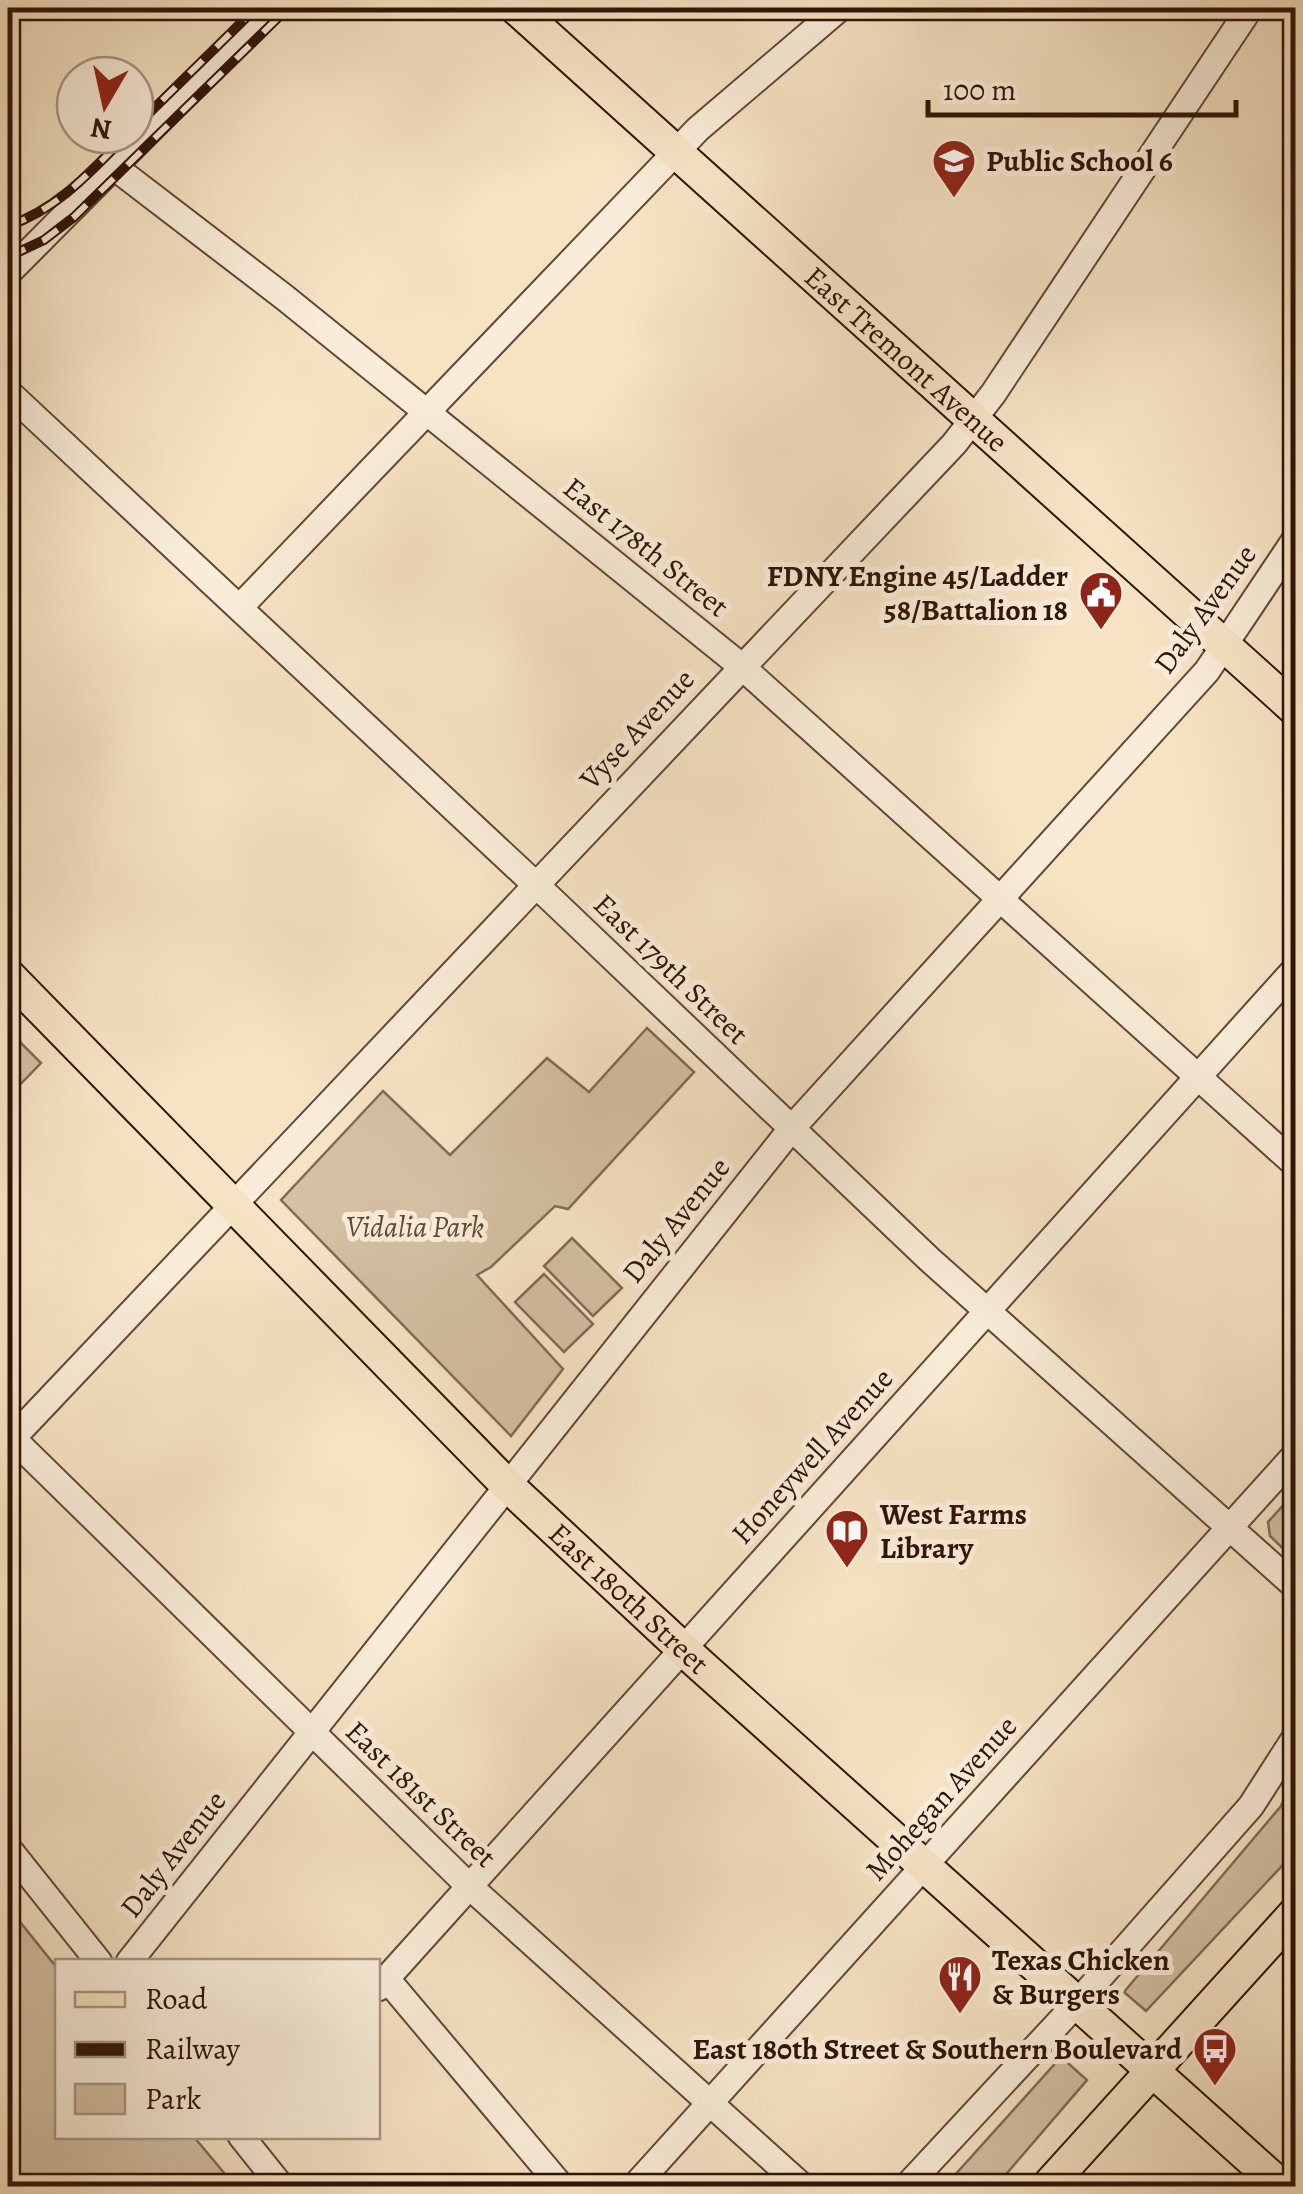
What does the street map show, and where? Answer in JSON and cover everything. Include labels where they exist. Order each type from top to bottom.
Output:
[{"type":"main road","name":"East Tremont Avenue","points":[[516,8],[1296,710]]},
{"type":"main road","name":"East 180th Street","points":[[8,975],[506,1484],[682,1648],[1282,2186]]},
{"type":"main road","points":[[1048,2186],[1296,1912]]},
{"type":"street","points":[[8,274],[271,8]]},
{"type":"street","points":[[240,607],[676,152],[840,8]]},
{"type":"street","name":"Vyse Avenue","points":[[9,1438],[973,420],[1250,8]]},
{"type":"street","name":"East 178th Street","points":[[113,166],[426,411],[741,666],[1296,1166]]},
{"type":"street","name":"East 179th Street","points":[[8,392],[988,1310],[1296,1587]]},
{"type":"street","name":"Daly Avenue","points":[[132,1959],[792,1128],[1207,670],[1296,538]]},
{"type":"street","name":"Honeywell Avenue","points":[[382,1983],[1296,968]]},
{"type":"street","name":"East 181st Street","points":[[9,1438],[468,1886],[802,2186]]},
{"type":"street","name":"Mohegan Avenue","points":[[635,2186],[1296,1454]]},
{"type":"street","points":[[906,2186],[1077,2003],[1250,1806],[1296,1736]]},
{"type":"street","points":[[8,1848],[98,1959]]},
{"type":"street","points":[[382,1983],[561,2186]]},
{"type":"street","points":[[244,2139],[282,2186]]},
{"type":"green space","name":"Vidalia Park","points":[[647,1028],[694,1072],[568,1209],[555,1206],[491,1267],[477,1275],[563,1369],[511,1436],[281,1200],[383,1091],[450,1155],[547,1058],[589,1092]]},
{"type":"green space","points":[[8,1030],[41,1063],[8,1097]]},
{"type":"green space","points":[[572,1238],[622,1288],[593,1316],[544,1266]]},
{"type":"green space","points":[[544,1274],[593,1324],[564,1352],[515,1302]]},
{"type":"green space","points":[[1295,1492],[1295,1560],[1270,1536],[1268,1522]]},
{"type":"green space","points":[[1295,1773],[1295,1852],[1146,2011],[1124,1992],[1281,1806]]},
{"type":"green space","points":[[8,1907],[55,1966],[55,2139],[196,2139],[235,2186],[8,2186]]},
{"type":"green space","points":[[1061,2057],[1087,2080],[996,2186],[945,2186]]},
{"type":"railway","points":[[155,107],[256,8]]},
{"type":"railway","points":[[8,257],[44,240],[74,217],[288,8]]},
{"type":"railway","points":[[8,226],[58,199],[107,155]]},
{"type":"place","name":"Public School 6","points":[[954,199]]},
{"type":"place","name":"FDNY Engine 45/Ladder 58/Battalion 18","points":[[1101,631]]},
{"type":"place","name":"West Farms Library","points":[[847,1569]]},
{"type":"place","name":"Texas Chicken & Burgers","points":[[960,2015]]},
{"type":"place","name":"East 180th Street & Southern Boulevard","points":[[1215,2087]]}]
